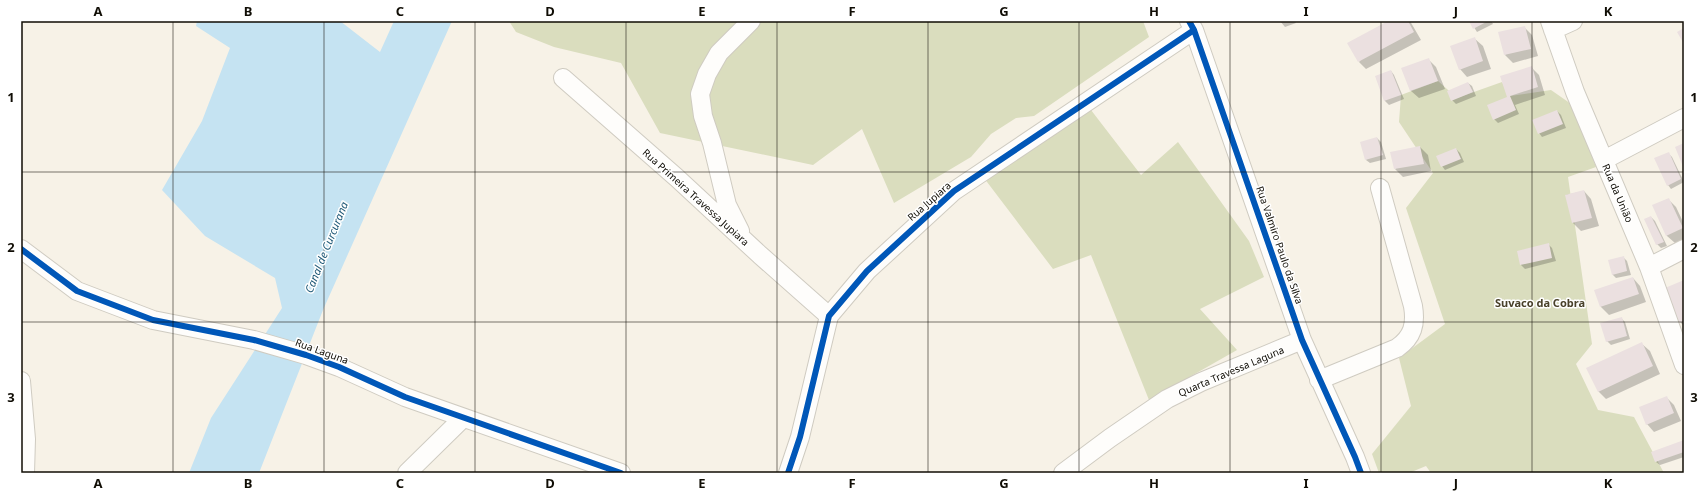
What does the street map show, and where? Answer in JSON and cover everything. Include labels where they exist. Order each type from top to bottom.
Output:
[{"type":"street","points":[[751,21],[719,53],[707,74],[700,94],[703,116],[712,143],[727,205],[740,231],[760,255]]},
{"type":"street","points":[[1552,25],[1573,21]]},
{"type":"street","name":"Rua Jupiara","points":[[788,473],[800,437],[829,316],[867,271],[954,191],[1191,25]]},
{"type":"street","name":"Rua Valmiro Paulo da Silva","points":[[1191,25],[1302,340],[1355,457],[1360,473]]},
{"type":"street","name":"Rua da União","points":[[1552,25],[1575,92],[1649,266],[1684,365]]},
{"type":"street","name":"Rua Primeira Travessa Jupiara","points":[[563,78],[677,178],[760,255],[829,316]]},
{"type":"street","points":[[1604,160],[1684,118]]},
{"type":"street","points":[[1319,380],[1398,348],[1406,342],[1414,329],[1415,318],[1413,306],[1380,188]]},
{"type":"street","points":[[1649,266],[1684,248]]},
{"type":"street","name":"Rua Laguna","points":[[21,249],[77,291],[153,320],[254,340],[284,348],[339,367],[405,397],[621,473]]},
{"type":"street","name":"Quarta Travessa Laguna","points":[[1063,473],[1110,438],[1167,399],[1201,382],[1302,340]]},
{"type":"street","points":[[21,381],[26,438],[25,473]]},
{"type":"street","points":[[407,473],[463,418]]},
{"type":"green space","points":[[509,21],[1143,21],[1149,37],[1034,116],[1016,118],[991,134],[971,157],[894,203],[862,129],[813,165],[660,133],[621,63],[554,47],[516,32]]},
{"type":"green space","points":[[1438,81],[1457,98],[1502,82],[1510,96],[1551,90],[1574,106],[1596,167],[1568,177],[1592,344],[1576,364],[1598,410],[1634,417],[1664,473],[1431,473],[1426,466],[1409,473],[1379,473],[1372,454],[1411,406],[1399,358],[1445,324],[1406,208],[1433,173],[1399,122],[1401,95]]},
{"type":"green space","points":[[1091,110],[1141,175],[1178,142],[1249,241],[1264,277],[1200,309],[1237,350],[1149,400],[1091,255],[1053,269],[984,178]]},
{"type":"water","name":"Canal de Curcurana","points":[[197,21],[340,21],[380,52],[394,21],[452,21],[323,310],[259,473],[189,473],[211,418],[282,308],[275,278],[205,236],[162,190],[202,121],[230,48],[196,26]]},
{"type":"building","points":[[1388,21],[1408,21],[1414,32],[1358,62],[1347,43]]},
{"type":"building","points":[[1469,21],[1488,21],[1473,29]]},
{"type":"building","points":[[1525,26],[1531,49],[1504,55],[1498,32]]},
{"type":"building","points":[[1684,28],[1684,44],[1677,32]]},
{"type":"building","points":[[1475,37],[1483,61],[1459,70],[1450,46]]},
{"type":"building","points":[[1429,58],[1438,81],[1410,91],[1401,68]]},
{"type":"building","points":[[1532,66],[1538,87],[1510,96],[1516,110],[1493,120],[1487,105],[1507,97],[1500,76]]},
{"type":"building","points":[[1391,70],[1401,95],[1384,101],[1375,76]]},
{"type":"building","points":[[1468,82],[1473,92],[1451,101],[1447,91]]},
{"type":"building","points":[[1557,110],[1563,124],[1538,134],[1532,120]]},
{"type":"building","points":[[1377,137],[1383,155],[1365,160],[1360,142]]},
{"type":"building","points":[[1684,143],[1684,169],[1675,147]]},
{"type":"building","points":[[1420,146],[1424,164],[1394,169],[1390,152]]},
{"type":"building","points":[[1456,148],[1461,159],[1441,167],[1436,156]]},
{"type":"building","points":[[1669,152],[1681,179],[1667,186],[1654,158]]},
{"type":"building","points":[[1584,190],[1592,218],[1572,223],[1565,195]]},
{"type":"building","points":[[1669,198],[1683,228],[1666,236],[1652,205]]},
{"type":"building","points":[[1651,216],[1664,242],[1656,245],[1644,219]]},
{"type":"building","points":[[1549,243],[1552,258],[1520,265],[1517,251]]},
{"type":"building","points":[[1624,256],[1627,271],[1612,275],[1608,260]]},
{"type":"building","points":[[1633,277],[1639,294],[1600,307],[1594,290]]},
{"type":"building","points":[[1684,280],[1684,321],[1679,323],[1665,288]]},
{"type":"building","points":[[1622,317],[1627,336],[1606,342],[1600,323]]},
{"type":"building","points":[[1642,342],[1653,366],[1598,392],[1586,368]]},
{"type":"building","points":[[1667,396],[1674,413],[1646,425],[1639,407]]},
{"type":"building","points":[[1684,440],[1684,452],[1655,462],[1651,452]]},
{"type":"cycle path","points":[[1189,21],[1194,30],[1302,340],[1361,473]]},
{"type":"cycle path","points":[[788,473],[800,437],[829,316],[867,271],[954,191],[1194,30]]},
{"type":"cycle path","points":[[21,249],[77,291],[153,320],[254,340],[306,355],[339,367],[405,397],[621,473]]},
{"type":"district","name":"Suvaco da Cobra","points":[[1540,302]]}]
